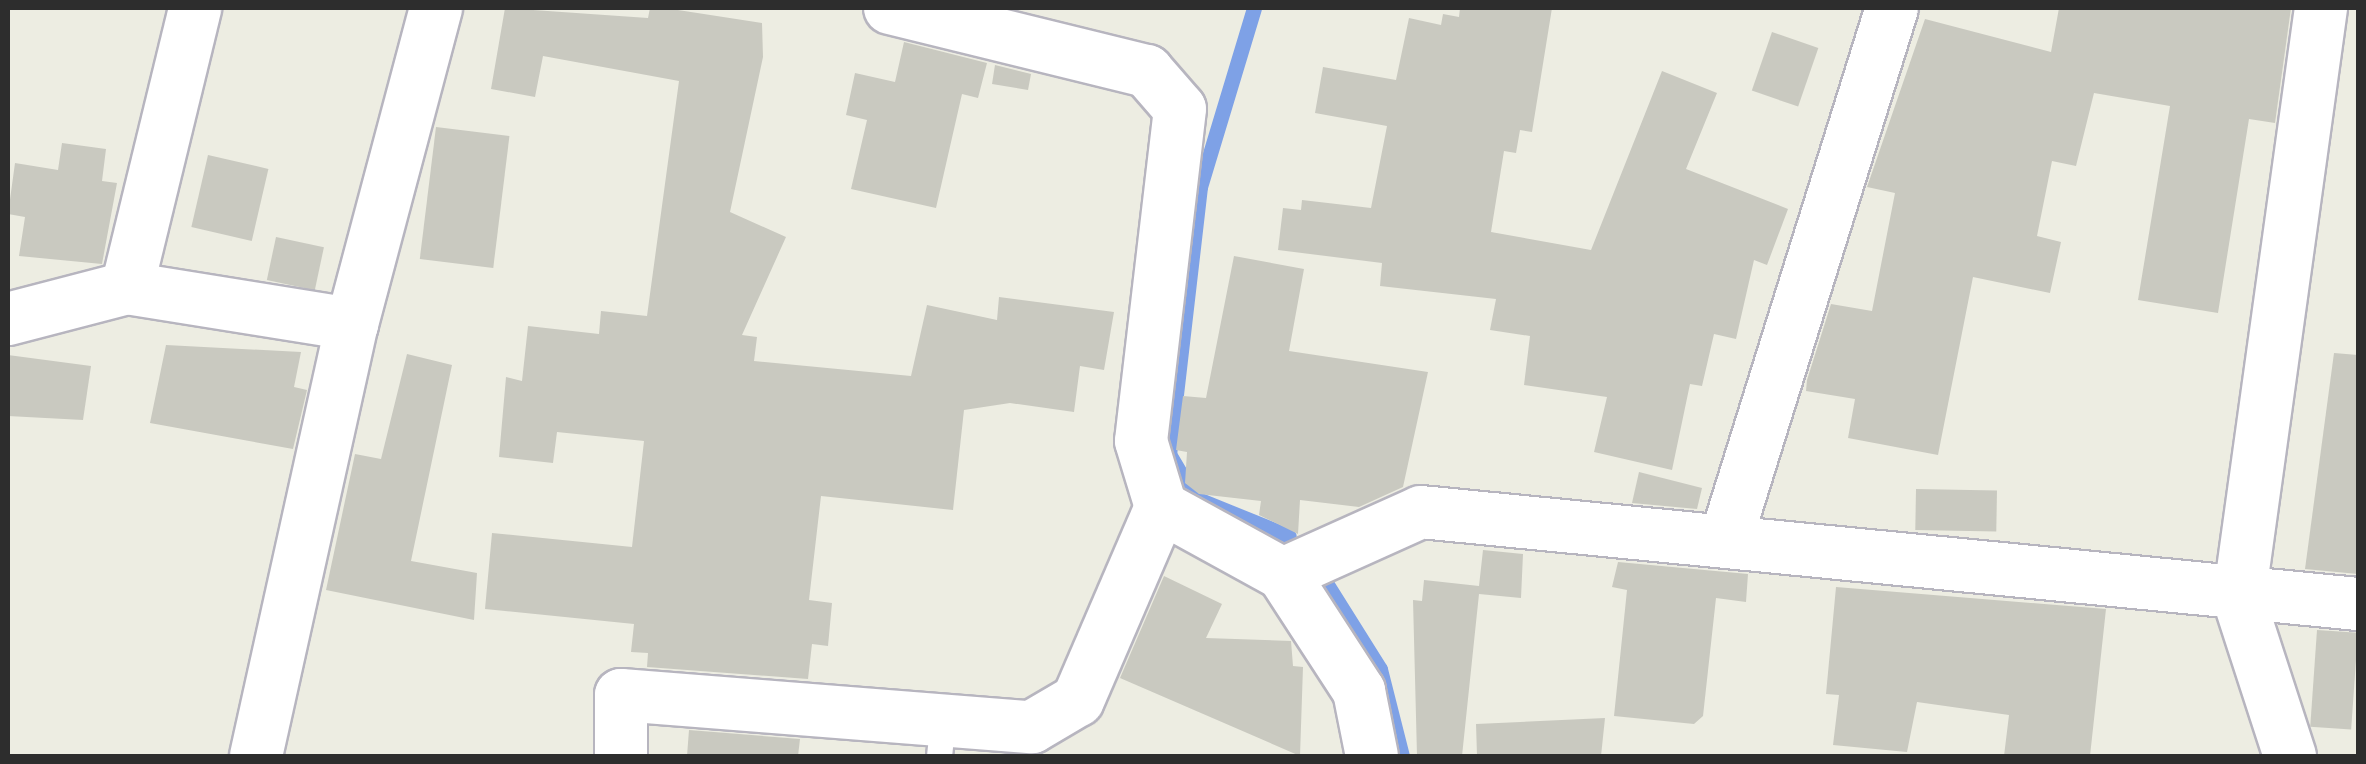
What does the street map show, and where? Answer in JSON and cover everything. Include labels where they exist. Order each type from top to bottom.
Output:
[{"type":"street","points":[[128,288],[195,8]]},
{"type":"street","points":[[256,756],[352,324],[436,8]]},
{"type":"street","points":[[621,756],[621,695],[940,742],[1032,727],[1078,700],[1161,507],[1142,441],[1180,109],[1147,71],[964,17],[890,8]]},
{"type":"street","points":[[1726,539],[1892,8]]},
{"type":"street","points":[[2290,756],[2240,598],[2321,8]]},
{"type":"street","points":[[8,319],[128,288],[352,324]]},
{"type":"street","points":[[1161,507],[1283,574],[1358,691],[1372,756]]},
{"type":"street","points":[[1283,574],[1421,512],[1726,539],[2240,598],[2358,604]]},
{"type":"building","points":[[505,8],[648,18],[650,8],[665,8],[762,23],[763,57],[730,212],[786,237],[742,335],[757,337],[754,361],[911,376],[927,305],[997,320],[999,297],[1114,312],[1104,370],[1080,366],[1074,412],[1010,403],[964,410],[953,510],[821,496],[809,600],[832,603],[828,646],[812,644],[808,679],[647,667],[648,653],[631,652],[634,624],[485,609],[492,533],[632,547],[644,441],[557,432],[553,463],[499,457],[506,377],[522,381],[528,326],[599,334],[601,311],[647,316],[679,81],[543,56],[535,97],[491,89]]},
{"type":"building","points":[[1460,8],[1552,8],[1532,132],[1520,130],[1516,153],[1504,151],[1491,232],[1591,250],[1662,71],[1717,93],[1686,169],[1788,209],[1767,265],[1754,260],[1736,339],[1714,334],[1702,386],[1690,384],[1672,470],[1594,452],[1607,397],[1524,385],[1530,336],[1490,330],[1496,299],[1380,286],[1382,263],[1278,250],[1283,208],[1301,210],[1302,200],[1371,208],[1387,126],[1315,113],[1323,67],[1396,80],[1409,18],[1441,25],[1443,14],[1459,17]]},
{"type":"building","points":[[2059,8],[2291,8],[2275,123],[2249,119],[2218,313],[2138,300],[2170,106],[2094,93],[2076,166],[2052,161],[2037,236],[2061,242],[2050,293],[1973,277],[1938,455],[1848,438],[1855,399],[1806,391],[1807,380],[1831,304],[1872,311],[1895,193],[1867,187],[1925,19],[2051,52]]},
{"type":"building","points":[[1772,32],[1818,48],[1798,107],[1752,91]]},
{"type":"building","points":[[904,42],[987,63],[978,98],[962,94],[936,208],[851,189],[867,120],[846,115],[855,73],[895,82]]},
{"type":"building","points":[[995,65],[1031,74],[1028,90],[992,84]]},
{"type":"building","points":[[436,127],[509,136],[493,268],[420,259]]},
{"type":"building","points":[[62,143],[106,149],[102,181],[117,183],[102,264],[19,256],[25,217],[8,214],[15,163],[58,170]]},
{"type":"building","points":[[208,155],[268,169],[252,241],[191,227]]},
{"type":"building","points":[[276,237],[324,247],[315,290],[267,280]]},
{"type":"building","points":[[1234,256],[1304,269],[1289,351],[1428,372],[1403,487],[1359,507],[1300,500],[1298,534],[1259,515],[1261,501],[1199,494],[1185,483],[1187,452],[1176,450],[1183,396],[1206,398]]},
{"type":"building","points":[[166,345],[301,352],[294,387],[307,390],[293,449],[150,423]]},
{"type":"building","points":[[2334,353],[2358,355],[2358,574],[2305,569]]},
{"type":"building","points":[[407,354],[452,365],[411,561],[477,573],[474,620],[326,590],[355,454],[381,459]]},
{"type":"building","points":[[8,355],[91,366],[83,420],[8,416]]},
{"type":"building","points":[[1639,472],[1702,488],[1697,509],[1632,503]]},
{"type":"building","points":[[1916,489],[1997,490],[1996,531],[1915,530]]},
{"type":"building","points":[[1483,550],[1523,554],[1521,598],[1479,594],[1462,756],[1417,756],[1413,600],[1422,601],[1424,580],[1479,586]]},
{"type":"building","points":[[1618,562],[1748,574],[1746,602],[1716,598],[1703,716],[1694,724],[1614,716],[1627,590],[1612,587]]},
{"type":"building","points":[[1164,576],[1222,604],[1206,638],[1291,641],[1293,666],[1303,667],[1300,756],[1120,678]]},
{"type":"building","points":[[1836,587],[2106,609],[2090,756],[2004,756],[2009,715],[1917,702],[1907,752],[1833,745],[1839,695],[1826,694]]},
{"type":"building","points":[[2317,630],[2358,633],[2351,730],[2310,727]]},
{"type":"building","points":[[1605,718],[1601,756],[1477,756],[1476,724]]},
{"type":"building","points":[[689,730],[800,739],[798,756],[687,756]]},
{"type":"waterway","points":[[1254,8],[1200,187],[1169,454],[1195,498],[1289,536]]},
{"type":"waterway","points":[[1321,575],[1380,669],[1402,756]]}]
